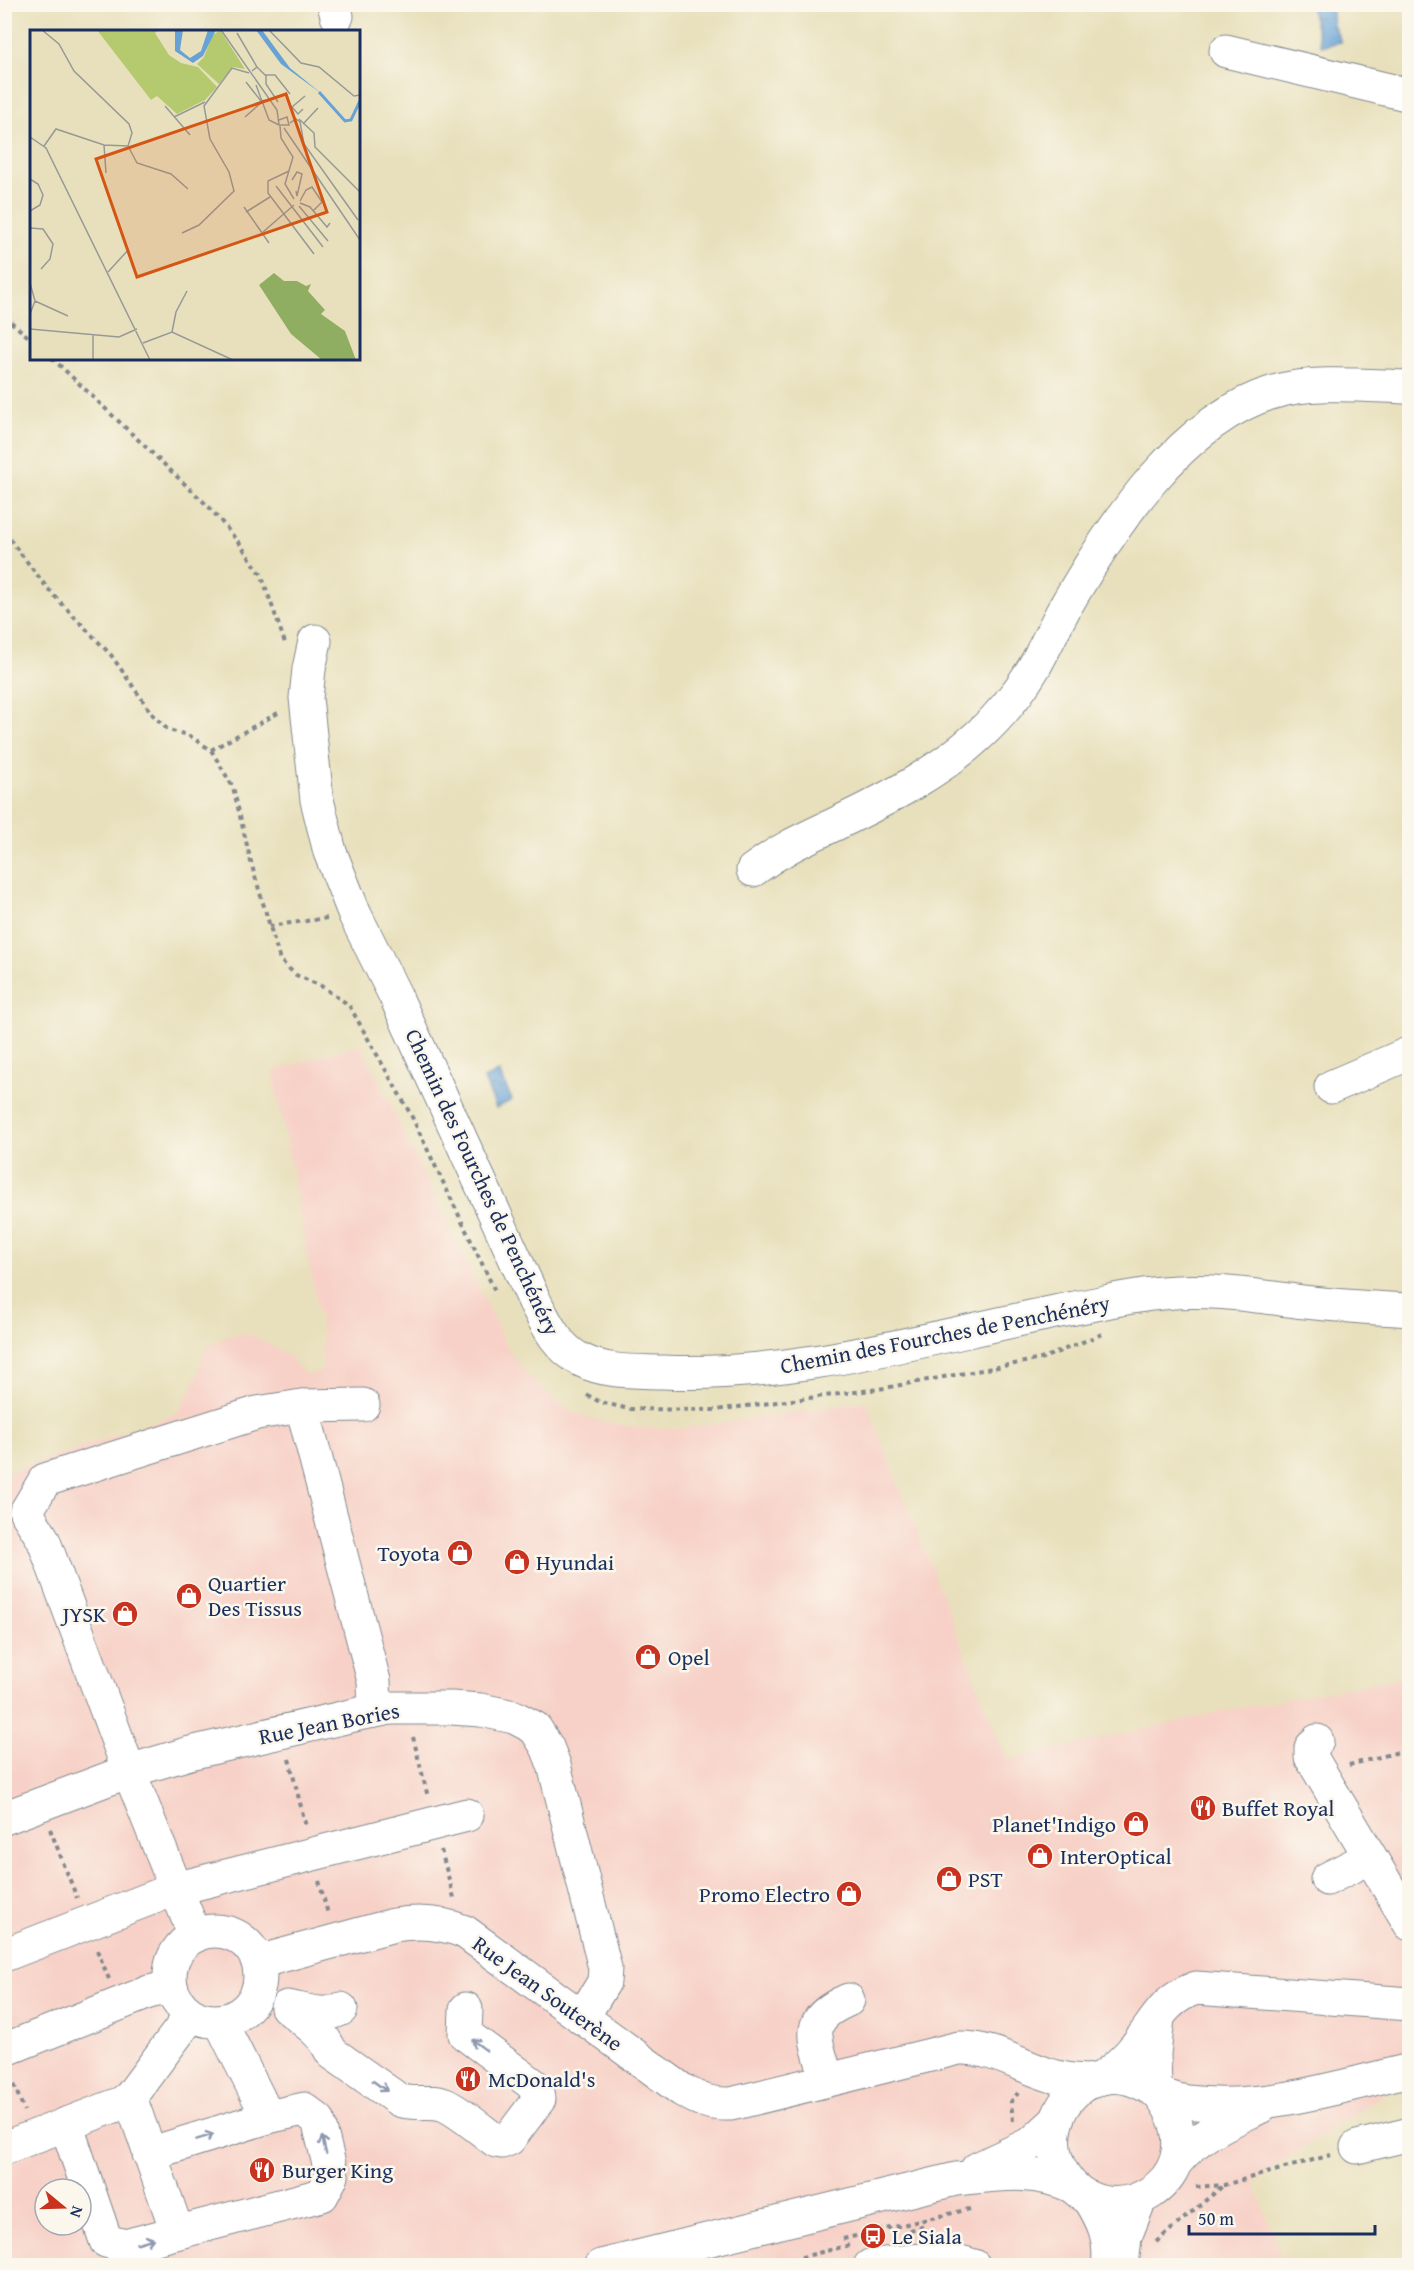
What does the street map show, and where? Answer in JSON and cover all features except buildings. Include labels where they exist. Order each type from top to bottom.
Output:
[{"type":"street","points":[[1226,51],[1410,94]]},
{"type":"street","points":[[753,870],[776,852],[865,810],[899,791],[949,759],[977,736],[1011,700],[1032,672],[1093,560],[1144,490],[1195,436],[1221,416],[1256,398],[1275,391],[1293,388],[1410,387]]},
{"type":"street","name":"Chemin des Fourches de Penchénéry","points":[[302,647],[309,669],[306,698],[317,800],[330,852],[355,915],[395,995],[534,1300],[557,1341],[568,1352],[583,1361],[603,1368],[627,1371],[682,1373],[791,1366],[1142,1295],[1182,1291],[1224,1292],[1334,1305],[1410,1310]]},
{"type":"street","points":[[1331,1087],[1410,1053]]},
{"type":"street","points":[[195,1936],[129,1771],[43,1539],[15,1512],[45,1480],[257,1413],[302,1406],[363,1405]]},
{"type":"street","points":[[302,1406],[374,1681],[375,1711]]},
{"type":"street","name":"Rue Jean Bories","points":[[4,1818],[129,1771],[190,1752],[375,1711],[421,1707],[481,1710],[514,1717],[534,1728],[547,1747],[560,1787],[605,1968],[604,1982],[582,2018]]},
{"type":"street","points":[[1319,1756],[1348,1805],[1410,1924]]},
{"type":"street","points":[[4,1955],[175,1889],[466,1815]]},
{"type":"street","points":[[1327,1879],[1382,1868]]},
{"type":"street","name":"Rue Jean Souterène","points":[[258,1962],[394,1925],[413,1922],[451,1926],[465,1932],[682,2090],[706,2103],[718,2105],[731,2104],[959,2048],[986,2050],[1052,2076],[1080,2081],[1098,2080]]},
{"type":"street","points":[[19,2142],[130,2097],[206,2018],[231,2019],[242,2013],[256,1994],[260,1984],[258,1962],[251,1949],[239,1938],[225,1932],[210,1931],[185,1942],[174,1957],[170,1975],[171,1987],[175,1998],[206,2018],[268,2117]]},
{"type":"street","points":[[7,2060],[149,1992],[171,1987]]},
{"type":"street","points":[[1108,2265],[1107,2230],[1081,2192],[1062,2172],[1055,2156],[1053,2139],[1064,2104],[1078,2090],[1098,2080],[1135,2048],[1168,2003],[1181,1993],[1196,1988],[1410,2004]]},
{"type":"street","points":[[256,1994],[287,2007],[325,2014],[341,2009]]},
{"type":"street","points":[[827,2080],[814,2032],[819,2019],[831,2007],[848,2000]]},
{"type":"street","points":[[287,2007],[324,2039],[332,2053],[399,2100],[409,2104],[446,2105],[502,2142],[509,2139],[539,2099],[538,2092],[535,2086],[465,2034],[466,2009]]},
{"type":"street","points":[[1158,2017],[1154,2054],[1157,2092],[1171,2108],[1178,2125],[1179,2144],[1176,2162]]},
{"type":"street","name":"Rue Jean Souterène","points":[[999,2056],[1045,2093],[1058,2118]]},
{"type":"street","points":[[1098,2080],[1117,2077],[1132,2079],[1157,2092],[1185,2102],[1270,2102],[1410,2070]]},
{"type":"street","points":[[130,2097],[177,2231]]},
{"type":"street","points":[[601,2265],[956,2179],[1009,2174],[1039,2174],[1106,2203],[1124,2203],[1140,2199],[1157,2189],[1176,2162],[1195,2141],[1270,2102]]},
{"type":"street","points":[[66,2124],[106,2241],[125,2246],[322,2195],[332,2176],[318,2120],[304,2109],[268,2117],[149,2154]]},
{"type":"street","points":[[956,2179],[1024,2147],[1048,2130],[1058,2118]]},
{"type":"street","points":[[1358,2147],[1410,2134]]},
{"type":"street","points":[[1135,2257],[1125,2236],[1140,2199]]},
{"type":"street","points":[[870,2265],[933,2260],[974,2265]]},
{"type":"path","points":[[4,316],[30,338]]},
{"type":"path","points":[[54,360],[209,507],[240,544],[261,574],[302,647]]},
{"type":"path","points":[[4,532],[48,589],[111,655],[153,715],[168,730],[188,735],[211,750],[232,787],[280,960],[296,975],[321,986],[349,1005],[411,1115],[497,1294]]},
{"type":"path","points":[[211,750],[306,698]]},
{"type":"path","points":[[269,926],[355,915]]},
{"type":"path","points":[[580,1392],[600,1402],[629,1409],[715,1410],[879,1389],[1041,1359],[1106,1332]]},
{"type":"path","points":[[282,1731],[328,1915]]},
{"type":"path","points":[[1319,1756],[1410,1749]]},
{"type":"path","points":[[7,2060],[19,2142]]},
{"type":"path","points":[[1014,2126],[1011,2102],[1016,2094],[1023,2090]]},
{"type":"path","points":[[1135,2257],[1224,2185],[1358,2147]]},
{"type":"path","points":[[832,2242],[974,2208]]},
{"type":"shaded area","points":[[361,1044],[509,1351],[528,1375],[554,1399],[576,1414],[600,1421],[633,1427],[682,1429],[866,1402],[1007,1760],[1224,1711],[1409,1676],[1409,2077],[1254,2181],[1284,2265],[5,2265],[4,1474],[178,1413],[196,1379],[205,1349],[225,1337],[246,1333],[289,1356],[306,1375],[322,1371],[322,1332],[273,1071]]},
{"type":"water","points":[[1310,5],[1331,5],[1333,25],[1341,42],[1321,46]]},
{"type":"water","points":[[499,1072],[512,1100],[496,1108],[484,1079]]},
{"type":"place","name":"Toyota","points":[[460,1553]]},
{"type":"place","name":"Hyundai","points":[[517,1562]]},
{"type":"place","name":"Quartier Des Tissus","points":[[189,1596]]},
{"type":"place","name":"JYSK","points":[[125,1614]]},
{"type":"place","name":"Opel","points":[[648,1657]]},
{"type":"place","name":"Buffet Royal","points":[[1203,1808]]},
{"type":"place","name":"Planet'Indigo","points":[[1136,1824]]},
{"type":"place","name":"InterOptical","points":[[1040,1856]]},
{"type":"place","name":"PST","points":[[949,1879]]},
{"type":"place","name":"Promo Electro","points":[[849,1894]]},
{"type":"place","name":"McDonald's","points":[[468,2079]]},
{"type":"place","name":"Burger King","points":[[262,2170]]},
{"type":"place","name":"Le Siala","points":[[873,2236]]}]
